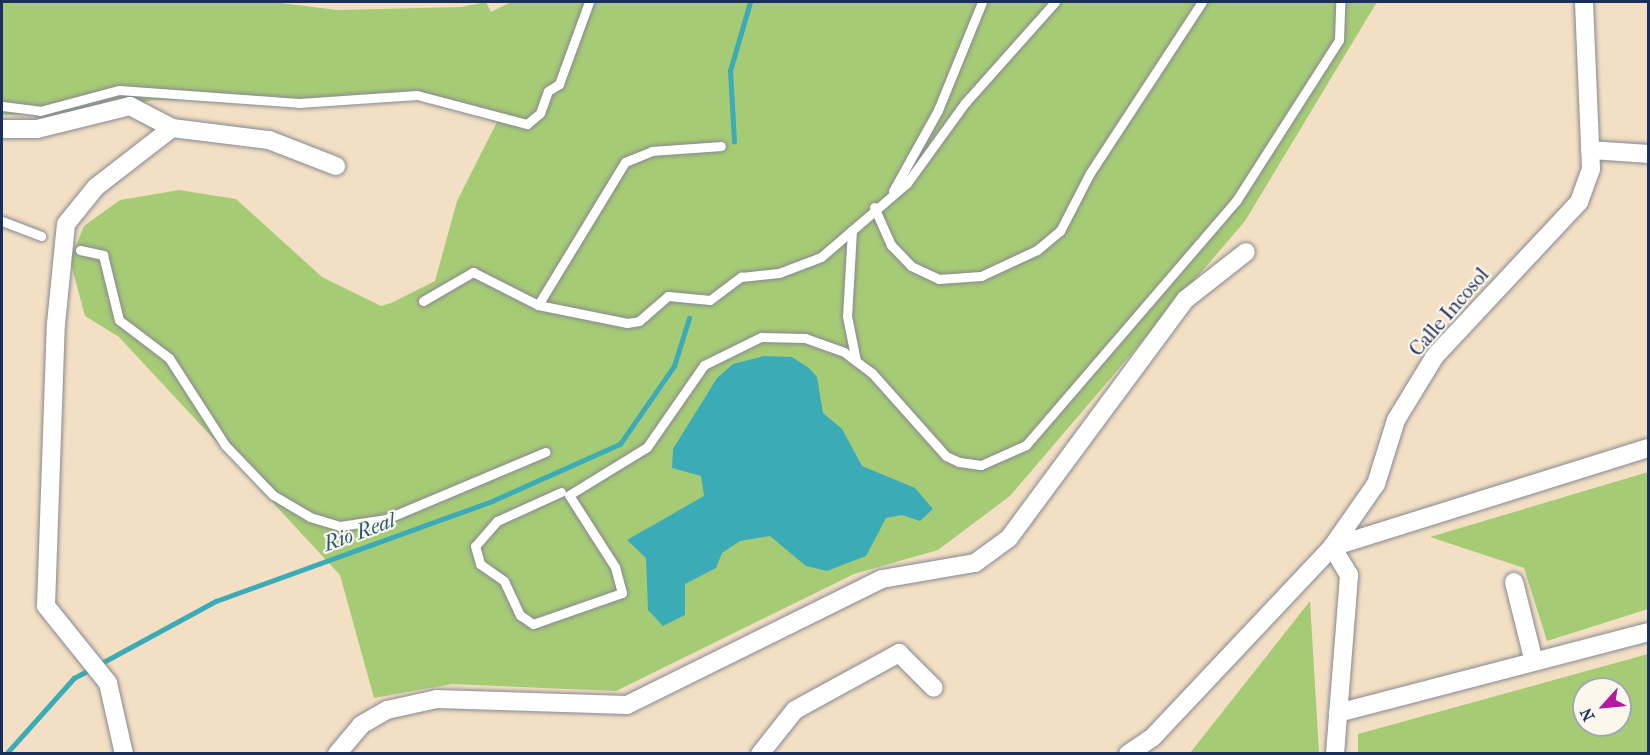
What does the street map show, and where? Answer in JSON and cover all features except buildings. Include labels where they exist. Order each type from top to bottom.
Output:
[{"type":"street","name":"Calle Incosol","points":[[1128,753],[1152,738],[1332,547],[1376,484],[1395,420],[1436,356],[1578,202],[1591,169],[1584,2]]},
{"type":"street","points":[[2,129],[37,129],[130,106],[172,128],[268,140],[336,166]]},
{"type":"street","points":[[124,753],[108,683],[75,645],[46,606],[56,324],[66,224],[96,187],[172,128]]},
{"type":"street","points":[[1590,150],[1648,154]]},
{"type":"street","points":[[337,753],[361,725],[387,710],[437,699],[627,705],[882,579],[975,563],[1010,538],[1186,298],[1246,252]]},
{"type":"street","points":[[1335,753],[1348,575],[1332,547],[1648,448]]},
{"type":"street","points":[[1514,582],[1534,662]]},
{"type":"street","points":[[1338,713],[1648,632]]},
{"type":"street","points":[[760,753],[795,710],[899,653],[934,688]]},
{"type":"lane","points":[[2,106],[40,111],[119,90],[299,103],[417,95],[527,124],[540,113],[548,92],[559,84],[589,2]]},
{"type":"lane","points":[[892,193],[938,110],[982,2]]},
{"type":"lane","points":[[423,301],[473,272],[538,305],[639,321],[668,296],[705,302],[741,277],[795,268],[830,251],[874,207],[919,170],[947,125],[1055,2]]},
{"type":"lane","points":[[874,207],[891,245],[911,266],[939,279],[981,276],[1037,250],[1060,231],[1090,173],[1202,2]]},
{"type":"lane","points":[[561,492],[497,521],[475,546],[480,564],[504,581],[520,615],[533,624],[622,593],[615,567],[569,495],[647,447],[704,365],[740,344],[787,335],[826,342],[856,361],[904,405],[946,456],[981,465],[1026,445],[1236,201],[1339,40],[1340,2]]},
{"type":"lane","points":[[538,305],[625,162],[652,151],[721,146]]},
{"type":"lane","points":[[2,221],[41,236]]},
{"type":"lane","points":[[852,230],[847,316],[856,361]]},
{"type":"lane","points":[[80,250],[103,255],[119,320],[169,358],[225,445],[273,495],[310,517],[348,526],[386,519],[545,452]]},
{"type":"green space","points":[[2,2],[273,2],[337,10],[461,7],[486,2],[491,12],[511,2],[1377,2],[1245,221],[1010,496],[938,550],[854,574],[616,691],[452,684],[374,698],[340,575],[119,337],[85,316],[70,260],[84,226],[120,200],[179,190],[236,199],[322,277],[381,306],[391,303],[435,281],[457,201],[497,122],[417,99],[152,100],[111,111],[2,115]]},
{"type":"green space","points":[[1648,472],[1648,609],[1547,641],[1524,568],[1430,537]]},
{"type":"green space","points":[[1310,601],[1319,753],[1190,753]]},
{"type":"green space","points":[[1648,654],[1648,753],[1358,753],[1358,734]]},
{"type":"water","points":[[764,356],[792,357],[809,368],[817,377],[823,413],[842,429],[862,466],[915,488],[933,509],[920,521],[902,515],[886,518],[866,556],[827,571],[806,566],[770,536],[740,541],[722,553],[716,568],[685,584],[685,615],[663,626],[648,610],[646,558],[627,540],[704,496],[701,476],[672,468],[673,449],[717,378],[733,364]]},
{"type":"waterway","name":"Rio Real","points":[[734,142],[730,71],[750,2]]},
{"type":"waterway","name":"Rio Real","points":[[98,665],[216,601],[492,501],[620,444],[674,366],[689,318]]},
{"type":"waterway","name":"Rio Real","points":[[6,754],[74,678],[91,669]]}]
